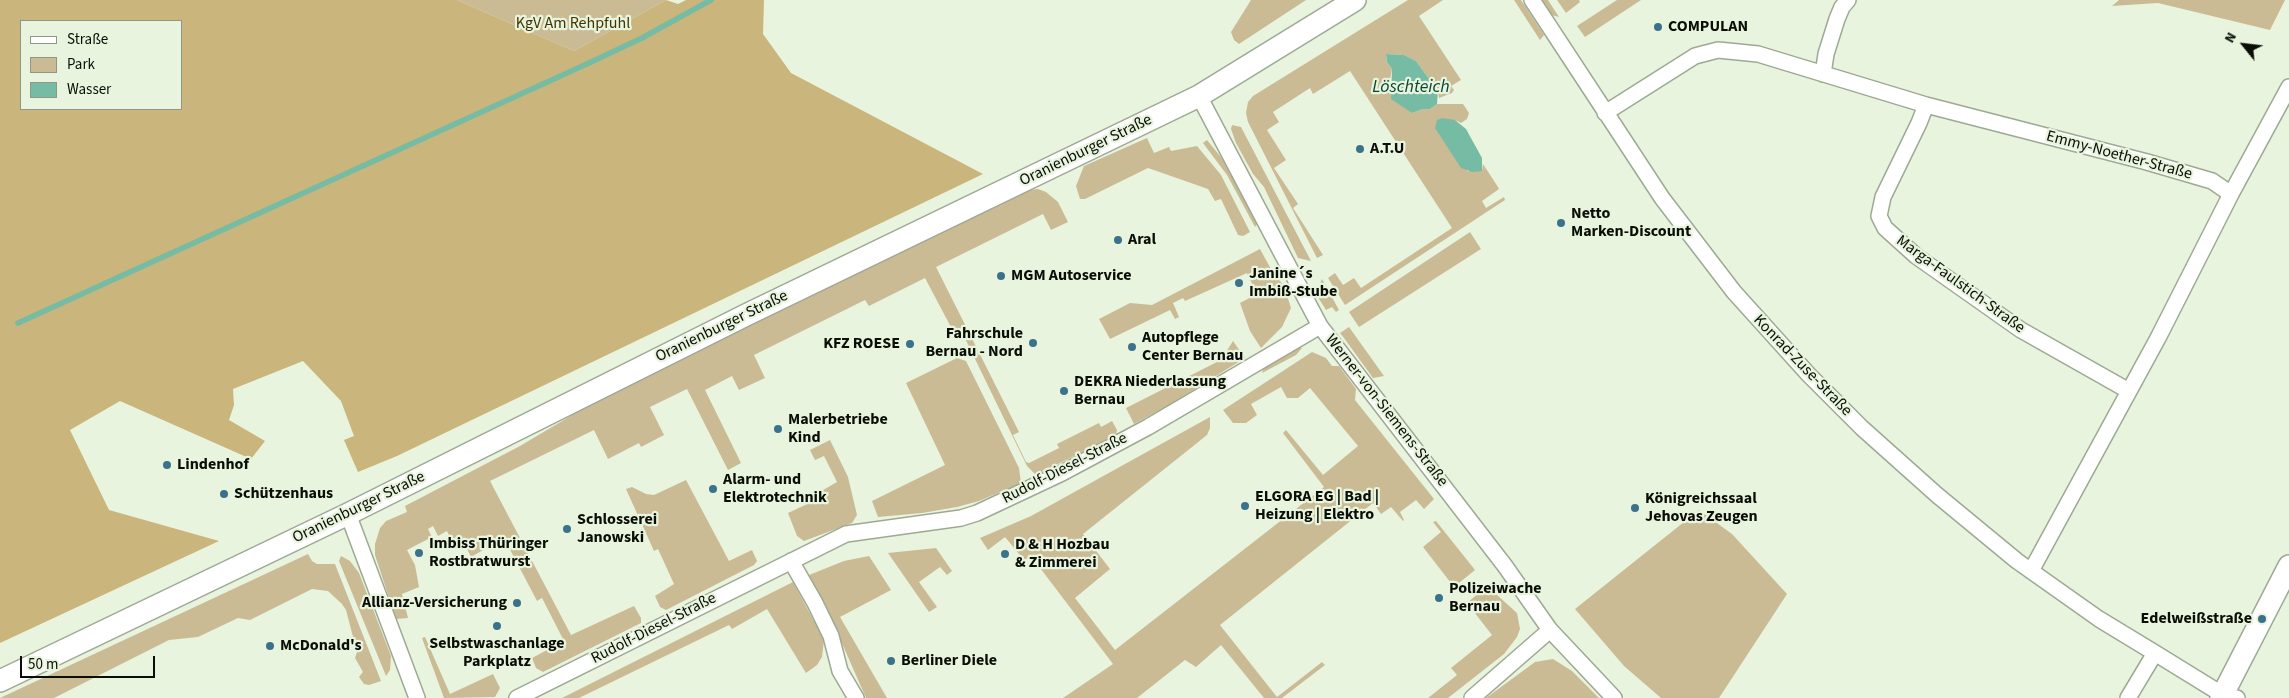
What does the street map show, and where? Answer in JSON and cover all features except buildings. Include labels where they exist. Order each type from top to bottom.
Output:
[{"type":"main road","name":"Oranienburger Straße","points":[[0,681],[348,514],[748,314],[1199,96],[1355,0]]},
{"type":"main road","points":[[2227,697],[2289,566]]},
{"type":"street","name":"Konrad-Zuse-Straße","points":[[1532,0],[1605,114],[1662,198],[1734,292],[1808,375],[1862,428],[1936,495],[2031,571],[2099,618],[2227,697]]},
{"type":"street","points":[[1823,74],[1826,54],[1837,19],[1842,7],[1848,0]]},
{"type":"street","name":"Emmy-Noether-Straße","points":[[1605,114],[1695,56],[1718,50],[1758,54],[1926,105],[2147,162],[2212,182],[2231,194]]},
{"type":"street","points":[[2031,571],[2130,391],[2231,194],[2289,87]]},
{"type":"street","name":"Werner-von-Siemens-Straße","points":[[1199,96],[1320,326],[1505,566],[1550,630],[1614,698]]},
{"type":"street","name":"Marga-Faulstich-Straße","points":[[1926,105],[1883,197],[1879,216],[1885,228],[1916,256],[2021,330],[2130,391]]},
{"type":"street","name":"Rudolf-Diesel-Straße","points":[[517,698],[846,534],[937,523],[977,513],[1062,473],[1130,437],[1320,326]]},
{"type":"street","points":[[348,514],[417,698]]},
{"type":"street","points":[[791,561],[831,636],[840,672],[856,698]]},
{"type":"street","points":[[1472,698],[1550,630]]},
{"type":"street","points":[[2128,698],[2154,653]]},
{"type":"green space","name":"KgV Am Rehpfuhl","points":[[457,0],[666,0],[574,51]]},
{"type":"green space","points":[[1251,0],[1306,0],[1239,44],[1234,40],[1231,32]]},
{"type":"green space","points":[[1408,0],[1443,0],[1419,16],[1461,80],[1451,86],[1454,90],[1452,93],[1439,98],[1438,91],[1416,61],[1404,55],[1386,54],[1387,62],[1392,69],[1390,79],[1412,113],[1423,109],[1430,109],[1437,104],[1463,104],[1469,113],[1467,119],[1461,123],[1455,120],[1467,171],[1482,171],[1483,164],[1498,187],[1499,189],[1482,201],[1486,208],[1504,197],[1505,200],[1345,305],[1328,278],[1335,273],[1343,285],[1354,278],[1361,288],[1452,228],[1350,71],[1313,94],[1310,88],[1273,112],[1279,122],[1267,130],[1286,160],[1274,168],[1298,204],[1293,208],[1323,255],[1317,258],[1248,122],[1246,113],[1248,102],[1253,96]]},
{"type":"green space","points":[[1514,0],[1521,0],[1544,35],[1540,40]]},
{"type":"green space","points":[[1541,0],[1548,0],[1559,17],[1551,15]]},
{"type":"green space","points":[[1557,0],[1579,0],[1580,2],[1566,13]]},
{"type":"green space","points":[[1617,0],[1641,0],[1585,37],[1577,26]]},
{"type":"green space","points":[[2119,0],[2285,0],[2270,30],[2158,3],[2112,6]]},
{"type":"green space","points":[[1232,125],[1241,127],[1311,261],[1298,258],[1264,187],[1253,174],[1236,143],[1231,129]]},
{"type":"green space","points":[[1147,138],[1154,153],[1169,147],[1171,151],[1197,146],[1221,175],[1250,232],[1243,236],[1238,235],[1221,199],[1215,201],[1208,189],[1148,168],[1085,199],[1080,199],[1076,186],[1084,166]]},
{"type":"green space","points":[[1207,140],[1224,161],[1258,223],[1255,227],[1227,175],[1203,143]]},
{"type":"green space","points":[[1038,189],[1046,192],[1058,202],[1068,222],[1051,230],[1043,214],[936,267],[1019,432],[1013,435],[1026,462],[1029,463],[1059,448],[1057,444],[1099,423],[1101,427],[1112,421],[1117,430],[1116,435],[1036,475],[1027,466],[960,328],[953,331],[925,278],[869,306],[865,300],[754,355],[765,378],[739,390],[732,376],[705,390],[741,463],[728,470],[687,389],[650,407],[664,435],[641,447],[639,443],[608,459],[594,430],[490,481],[571,635],[634,606],[641,618],[641,623],[543,672],[536,668],[532,658],[564,641],[542,598],[537,601],[504,538],[471,557],[460,535],[451,540],[447,531],[438,536],[433,526],[428,529],[432,537],[407,550],[415,565],[419,587],[402,594],[408,618],[396,619],[375,555],[375,544],[380,528],[386,521],[407,512],[405,506],[520,446],[601,398],[1027,190]]},
{"type":"green space","points":[[1470,232],[1481,249],[1359,327],[1349,312]]},
{"type":"green space","points":[[1260,249],[1272,271],[1284,286],[1291,308],[1282,327],[1261,348],[1250,331],[1240,303],[1257,294],[1247,273],[1185,301],[1183,298],[1173,303],[1179,317],[1175,319],[1170,310],[1110,339],[1099,319],[1130,303],[1152,305]]},
{"type":"green space","points":[[1322,279],[1339,310],[1336,312],[1332,307],[1326,310],[1316,294]]},
{"type":"green space","points":[[1349,327],[1384,376],[1373,378],[1340,333]]},
{"type":"green space","points":[[1233,341],[1245,358],[1169,405],[1134,424],[1126,408],[1221,360]]},
{"type":"green space","points":[[1294,348],[1302,348],[1296,355],[1262,373],[1264,366]]},
{"type":"green space","points":[[1312,352],[1326,358],[1332,366],[1339,366],[1356,389],[1355,400],[1434,499],[1424,509],[1416,500],[1400,512],[1403,521],[1391,507],[1381,514],[1373,503],[1220,625],[1277,697],[1322,662],[1325,665],[1282,698],[1264,698],[1221,645],[1196,667],[1185,660],[1137,698],[1063,698],[1113,664],[1031,556],[1024,560],[1005,537],[988,550],[980,538],[1031,516],[1210,417],[1210,428],[1207,435],[1083,534],[1110,569],[1075,598],[1115,650],[1324,487],[1283,433],[1286,430],[1323,475],[1358,446],[1310,388],[1298,398],[1287,398],[1281,387],[1251,404],[1257,415],[1246,423],[1233,423],[1223,410]]},
{"type":"green space","points":[[957,358],[966,361],[1019,468],[1021,483],[979,501],[957,507],[922,513],[878,517],[872,501],[945,465],[906,383]]},
{"type":"green space","points":[[830,440],[848,477],[857,515],[852,523],[804,541],[797,536],[788,513],[820,498],[818,493],[837,482],[824,456],[815,460],[810,450]]},
{"type":"green space","points":[[686,480],[729,561],[752,550],[757,561],[754,565],[666,610],[660,607],[655,596],[674,584],[658,549],[654,551],[626,489],[632,487],[646,494],[654,495]]},
{"type":"green space","points":[[1699,510],[1732,534],[1787,594],[1719,698],[1661,698],[1624,666],[1575,609]]},
{"type":"green space","points":[[1436,521],[1475,570],[1454,587],[1423,547],[1441,532],[1433,522]]},
{"type":"green space","points":[[936,548],[952,571],[947,575],[940,567],[919,582],[937,607],[929,612],[888,553]]},
{"type":"green space","points":[[308,554],[312,561],[317,564],[335,564],[381,681],[369,685],[364,684],[359,677],[363,672],[355,658],[357,652],[346,610],[328,591],[312,589],[250,620],[238,618],[198,637],[169,640],[54,698],[0,698]]},
{"type":"green space","points":[[341,556],[350,561],[359,573],[391,656],[390,670],[386,676],[339,561]]},
{"type":"green space","points":[[869,556],[891,590],[840,617],[887,698],[866,698],[830,616],[809,575],[844,561]]},
{"type":"green space","points":[[793,582],[824,640],[822,657],[817,665],[806,673],[767,609],[732,629],[729,625],[579,698],[562,698]]},
{"type":"green space","points":[[1487,586],[1517,613],[1520,629],[1517,637],[1504,654],[1448,698],[1428,698],[1457,675],[1451,668],[1492,635],[1467,603]]},
{"type":"green space","points":[[425,637],[450,694],[493,674],[500,688],[495,697],[444,698],[422,638]]},
{"type":"green space","points":[[1553,659],[1572,671],[1599,698],[1486,698],[1535,662]]},
{"type":"shaded area","points":[[0,0],[457,0],[574,51],[666,0],[678,4],[686,0],[764,0],[763,34],[791,73],[983,174],[397,456],[358,472],[344,440],[354,436],[341,401],[303,361],[233,389],[234,405],[229,420],[265,441],[251,459],[120,401],[70,430],[109,510],[219,541],[0,643]]},
{"type":"water","name":"Löschteich","points":[[1386,54],[1404,55],[1416,61],[1438,91],[1437,104],[1430,109],[1423,109],[1412,113],[1391,99],[1392,69],[1387,62]]},
{"type":"water","name":"Löschteich","points":[[1442,118],[1455,120],[1466,129],[1482,158],[1482,171],[1472,172],[1461,168],[1435,128],[1437,120]]},
{"type":"waterway","points":[[18,323],[589,63],[642,38],[711,0]]},
{"type":"place","name":"COMPULAN","points":[[1658,27]]},
{"type":"place","name":"A.T.U","points":[[1360,149]]},
{"type":"place","name":"Netto Marken-Discount","points":[[1561,223]]},
{"type":"place","name":"Aral","points":[[1118,240]]},
{"type":"place","name":"MGM Autoservice","points":[[1001,276]]},
{"type":"place","name":"Janine´s Imbiß-Stube","points":[[1239,283]]},
{"type":"place","name":"Fahrschule Bernau - Nord","points":[[1033,343]]},
{"type":"place","name":"KFZ ROESE","points":[[910,344]]},
{"type":"place","name":"Autopflege Center Bernau","points":[[1132,347]]},
{"type":"place","name":"DEKRA Niederlassung Bernau","points":[[1064,391]]},
{"type":"place","name":"Malerbetriebe Kind","points":[[778,429]]},
{"type":"place","name":"Lindenhof","points":[[167,465]]},
{"type":"place","name":"Alarm- und Elektrotechnik","points":[[713,489]]},
{"type":"place","name":"Schützenhaus","points":[[224,494]]},
{"type":"place","name":"ELGORA EG | Bad | Heizung | Elektro","points":[[1245,506]]},
{"type":"place","name":"Königreichssaal Jehovas Zeugen","points":[[1635,508]]},
{"type":"place","name":"Schlosserei Janowski","points":[[567,529]]},
{"type":"place","name":"Imbiss Thüringer Rostbratwurst","points":[[419,553]]},
{"type":"place","name":"D & H Hozbau & Zimmerei","points":[[1005,554]]},
{"type":"place","name":"Polizeiwache Bernau","points":[[1439,598]]},
{"type":"place","name":"Allianz-Versicherung","points":[[517,603]]},
{"type":"place","name":"Edelweißstraße","points":[[2262,619]]},
{"type":"place","name":"Selbstwaschanlage Parkplatz","points":[[497,626]]},
{"type":"place","name":"McDonald's","points":[[270,646]]},
{"type":"place","name":"Berliner Diele","points":[[891,661]]}]
